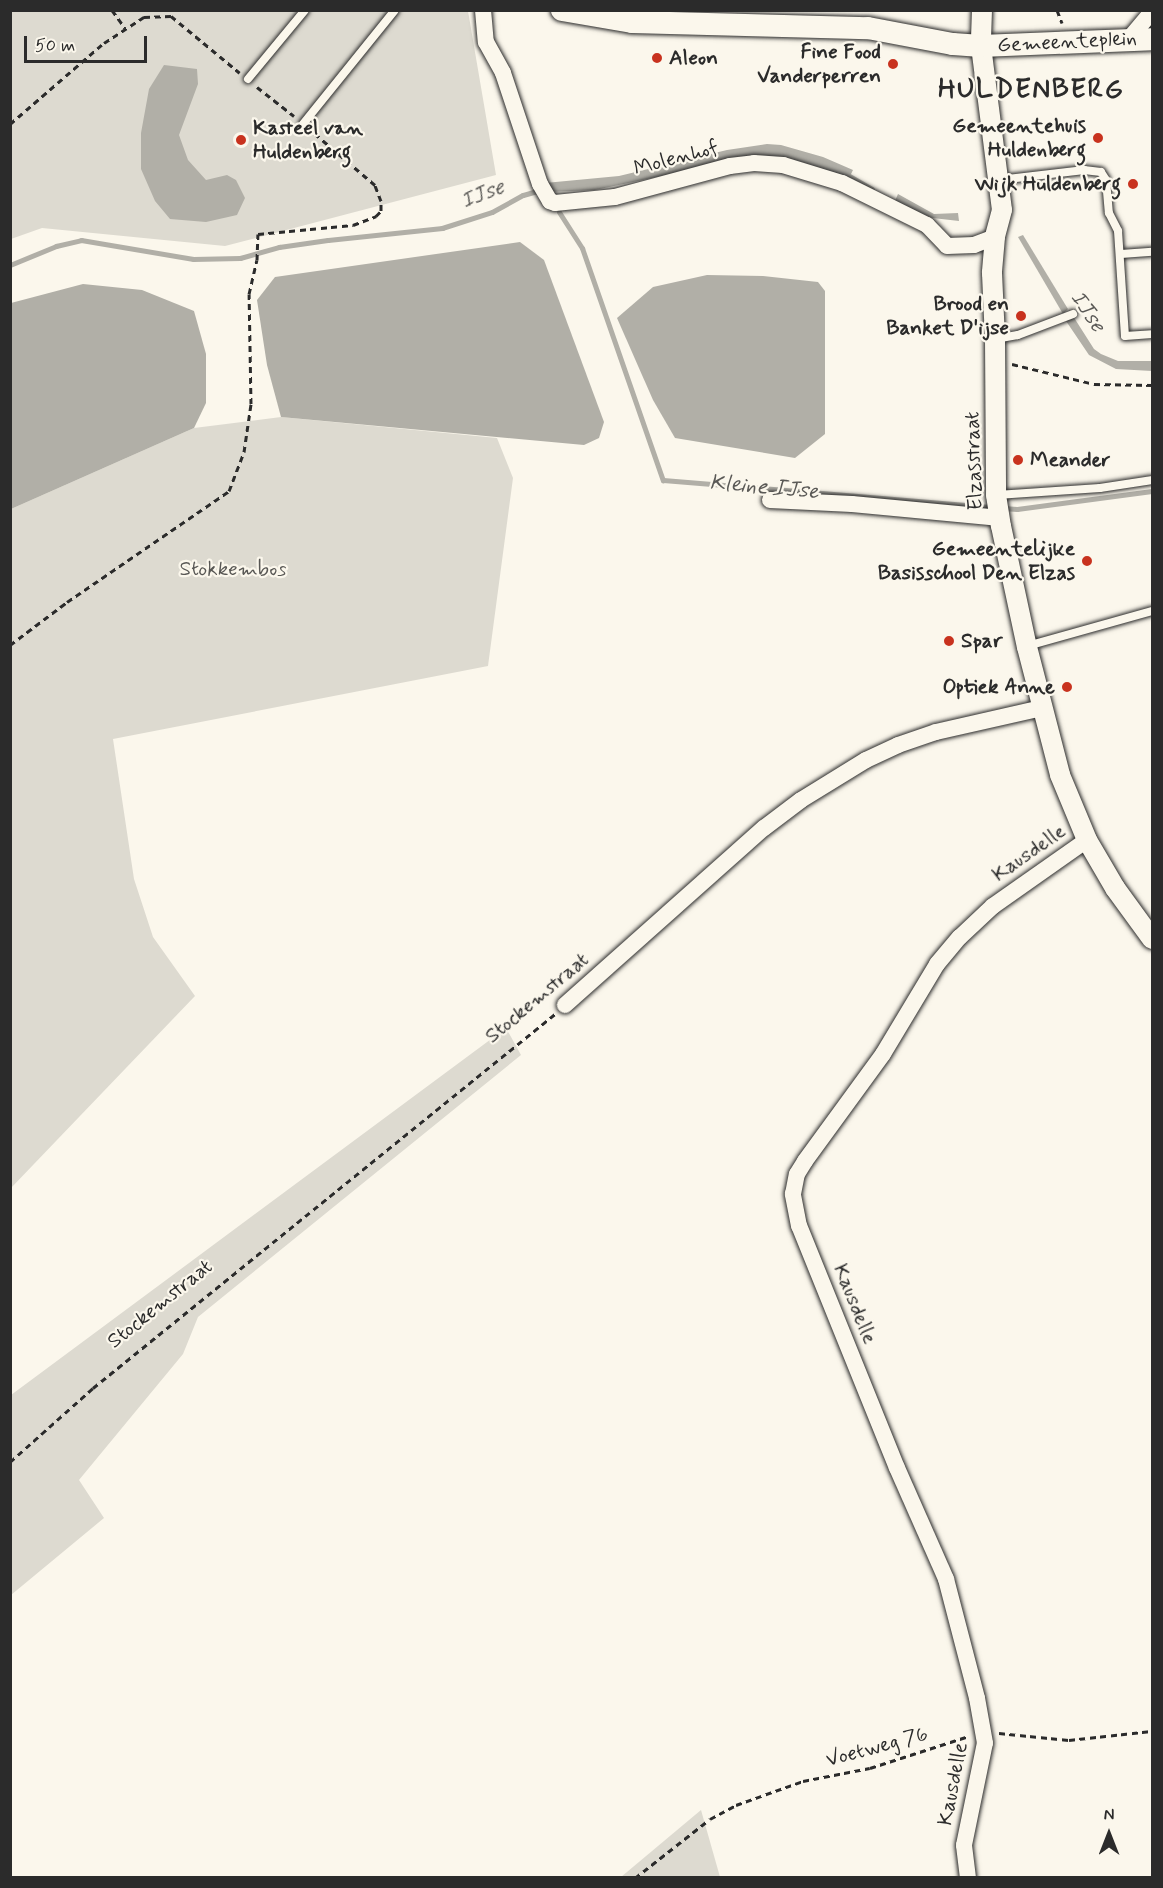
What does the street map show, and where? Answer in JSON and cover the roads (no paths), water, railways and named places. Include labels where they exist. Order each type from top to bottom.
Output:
[{"type":"main road","name":"Gemeenteplein","points":[[562,10],[607,20],[710,20],[868,28],[953,44],[981,46],[1152,39]]},
{"type":"street","name":"Molenhof","points":[[483,10],[486,42],[503,74],[543,189],[555,203],[615,197],[730,166],[754,163],[783,165],[842,183],[927,225],[947,246],[974,245],[996,237]]},
{"type":"street","points":[[981,46],[982,10]]},
{"type":"street","points":[[1129,39],[1152,12]]},
{"type":"street","name":"Gemeenteplein","points":[[981,46],[1002,210],[996,237]]},
{"type":"street","name":"Elzasstraat","points":[[996,237],[992,273],[996,339],[998,507],[1027,646],[1060,775],[1087,840],[1115,888],[1152,939]]},
{"type":"street","points":[[770,500],[998,507]]},
{"type":"street","name":"Stockemstraat","points":[[565,1005],[764,828],[801,800],[866,760],[898,745],[936,732],[1042,708]]},
{"type":"street","name":"Kausdelle","points":[[968,1878],[964,1845],[984,1761],[984,1732],[946,1579],[897,1468],[804,1237],[793,1194],[796,1174],[883,1054],[938,964],[960,937],[993,906],[1087,840]]},
{"type":"lane","points":[[248,80],[305,10]]},
{"type":"lane","points":[[303,124],[395,10]]},
{"type":"lane","points":[[999,180],[1084,170],[1101,172],[1106,180],[1109,213],[1118,231],[1125,336],[1152,334]]},
{"type":"lane","points":[[1121,254],[1152,252]]},
{"type":"lane","points":[[996,339],[1017,335],[1073,314]]},
{"type":"lane","points":[[998,507],[1152,480]]},
{"type":"lane","points":[[1027,646],[1152,611]]},
{"type":"waterway","name":"IJse","points":[[844,173],[872,189]]},
{"type":"waterway","name":"IJse","points":[[10,265],[56,246],[81,240],[193,259],[240,258],[279,247],[442,228],[492,212],[523,195],[541,190]]},
{"type":"waterway","name":"Kleine IJse","points":[[559,212],[582,248],[663,480],[993,507]]},
{"type":"waterway","name":"Kleine IJse","points":[[1002,508],[1017,509],[1152,491]]},
{"type":"place","name":"Aleon","points":[[657,58]]},
{"type":"place","name":"Fine Food Vanderperren","points":[[893,64]]},
{"type":"place","name":"Gemeentehuis Huldenberg","points":[[1098,138]]},
{"type":"place","name":"Kasteel van Huldenberg","points":[[241,140]]},
{"type":"place","name":"Wijk Huldenberg","points":[[1133,184]]},
{"type":"place","name":"Brood en Banket D'ijse","points":[[1021,316]]},
{"type":"place","name":"Meander","points":[[1018,460]]},
{"type":"place","name":"Gemeentelijke Basisschool Den Elzas","points":[[1087,561]]},
{"type":"place","name":"Spar","points":[[949,641]]},
{"type":"place","name":"Optiek Anne","points":[[1067,687]]},
{"type":"district","name":"HULDENBERG","points":[[1031,90]]},
{"type":"park label","name":"Stokkembos","points":[[233,569]]}]
